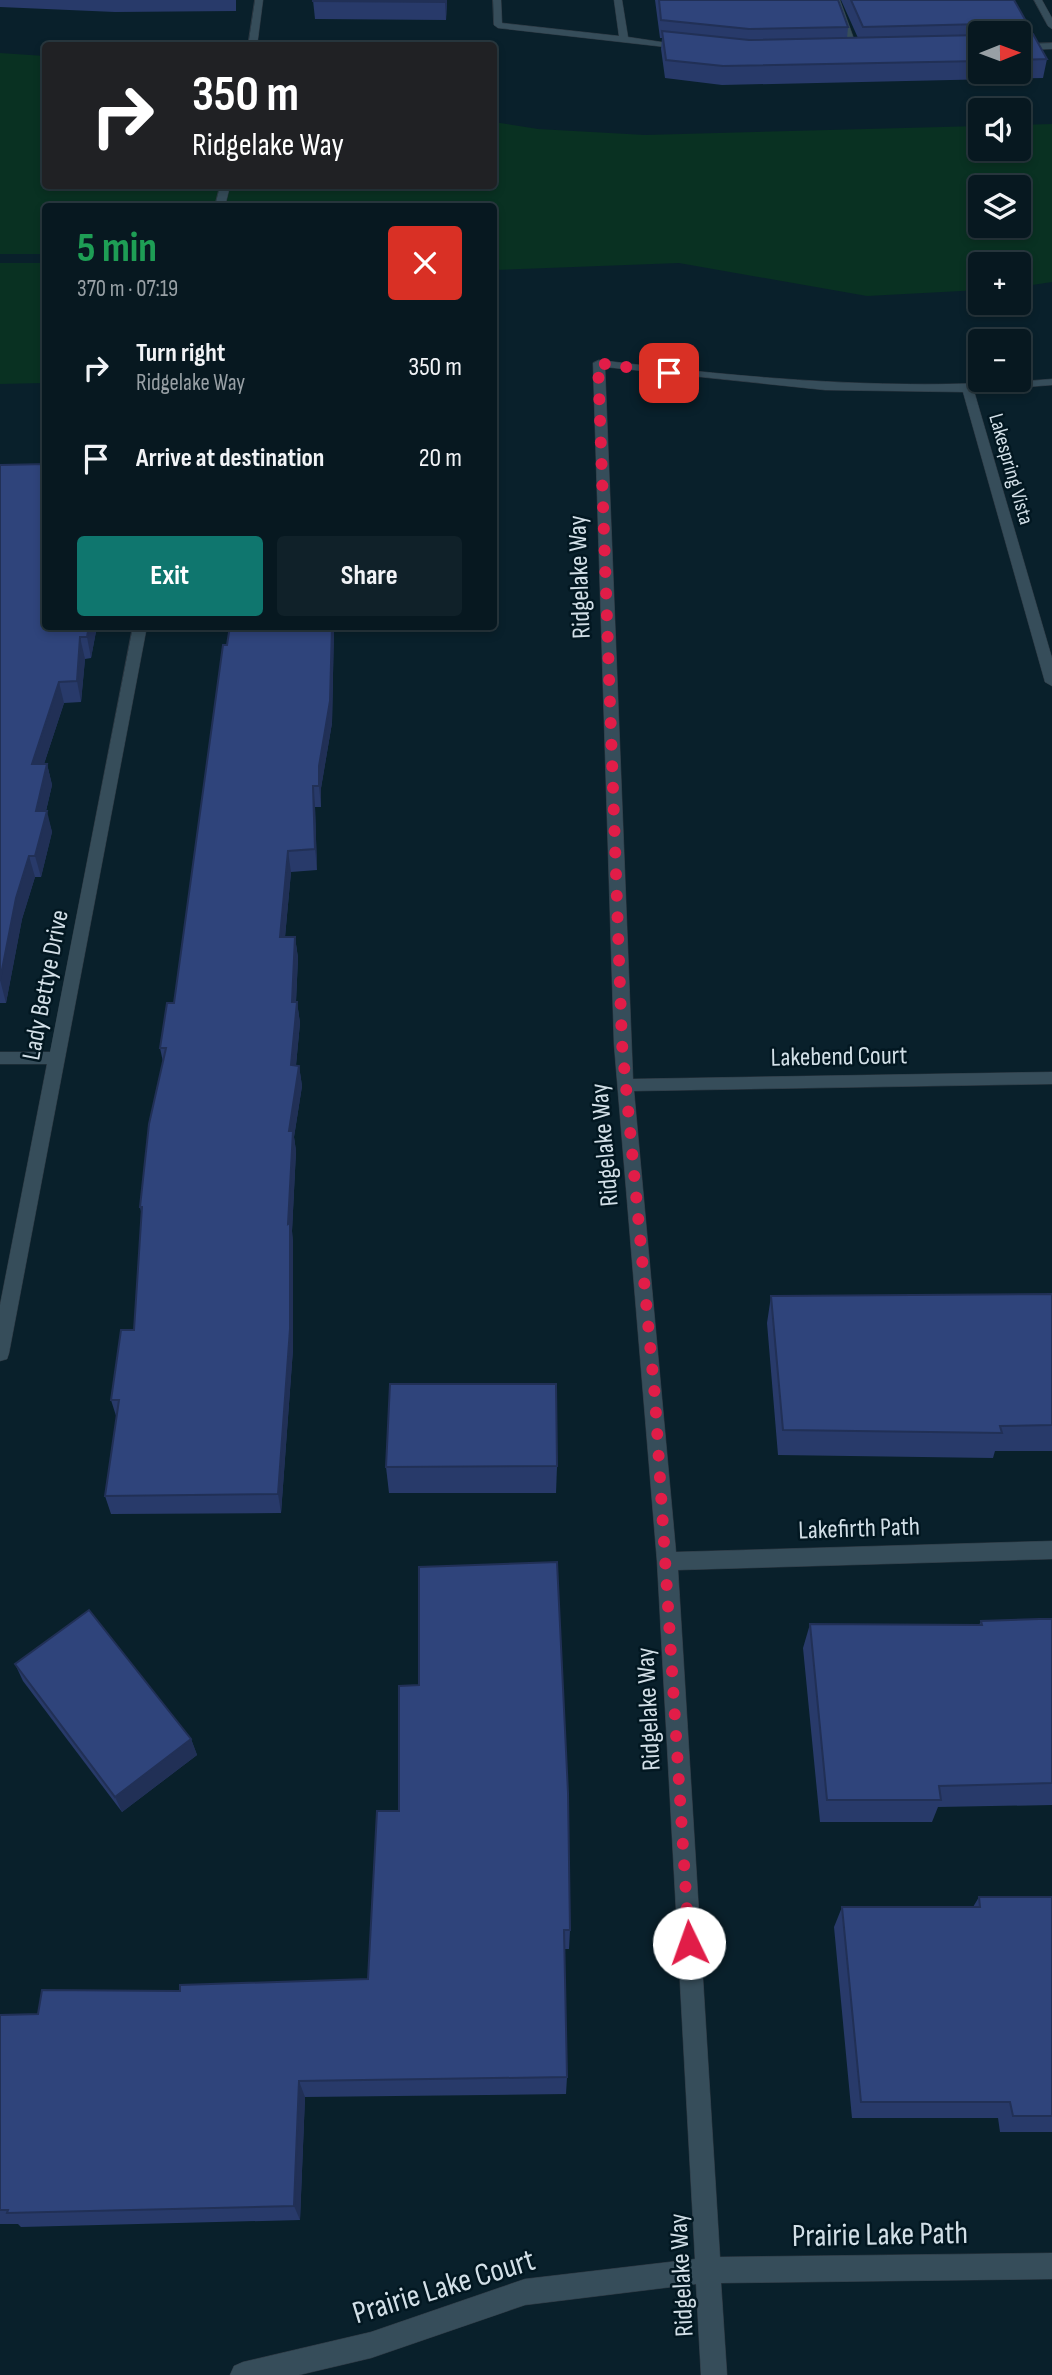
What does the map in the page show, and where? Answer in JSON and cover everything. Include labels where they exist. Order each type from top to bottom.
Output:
[{"type":"street","points":[[253,42],[259,0]]},
{"type":"street","points":[[497,0],[498,25],[692,47]]},
{"type":"street","points":[[618,0],[624,39]]},
{"type":"street","points":[[836,0],[856,51]]},
{"type":"street","points":[[1038,0],[1052,26]]},
{"type":"street","points":[[1031,47],[1052,46]]},
{"type":"street","points":[[843,51],[870,50]]},
{"type":"street","name":"Ridgelake Way","points":[[714,2375],[667,1561],[626,1085],[598,363],[744,381],[882,389],[1052,382]]},
{"type":"street","name":"Lakespring Vista","points":[[967,386],[1052,682]]},
{"type":"street","name":"Lady Bettye Drive","points":[[0,1353],[139,630]]},
{"type":"street","points":[[0,1058],[57,1058]]},
{"type":"street","name":"Lakebend Court","points":[[626,1085],[1052,1078]]},
{"type":"street","name":"Lakefirth Path","points":[[667,1561],[1052,1550]]},
{"type":"street","name":"Prairie Lake Path","points":[[708,2270],[1052,2266]]},
{"type":"street","name":"Prairie Lake Court","points":[[243,2375],[371,2345],[525,2292],[708,2270]]},
{"type":"green space","points":[[0,53],[42,56],[42,189],[497,189],[497,122],[538,129],[645,135],[968,126],[968,161],[1031,161],[1031,125],[1052,124],[1052,282],[1031,285],[1031,252],[968,252],[968,291],[867,296],[679,263],[497,270],[497,203],[42,203],[42,254],[0,254]]},
{"type":"green space","points":[[0,263],[42,263],[42,383],[0,384]]},
{"type":"building","points":[[445,0],[445,2],[313,1]]},
{"type":"building","points":[[659,0],[838,0],[848,27],[749,29],[661,20]]},
{"type":"building","points":[[851,0],[1014,0],[1026,21],[968,21],[968,24],[863,27]]},
{"type":"building","points":[[662,31],[749,40],[968,35],[968,61],[723,66],[666,60]]},
{"type":"building","points":[[1031,34],[1033,34],[1047,59],[1031,60]]},
{"type":"building","points":[[42,464],[42,630],[88,630],[87,637],[80,637],[77,681],[59,682],[32,764],[47,764],[36,811],[47,811],[35,856],[29,856],[16,898],[0,980],[0,465]]},
{"type":"building","points":[[229,630],[332,630],[330,701],[319,766],[319,786],[313,786],[315,849],[288,851],[280,937],[295,937],[292,1002],[297,1002],[291,1065],[299,1066],[289,1131],[293,1131],[288,1224],[290,1223],[290,1329],[278,1494],[105,1496],[119,1400],[111,1400],[121,1330],[134,1330],[140,1207],[149,1124],[166,1048],[160,1048],[167,1003],[174,1003],[223,645],[227,645]]},
{"type":"building","points":[[1052,1294],[1052,1425],[1000,1426],[1002,1433],[783,1430],[771,1296]]},
{"type":"building","points":[[390,1384],[556,1384],[557,1466],[386,1467]]},
{"type":"building","points":[[557,1562],[568,1793],[570,1930],[564,1930],[567,2077],[299,2081],[294,2206],[7,2213],[8,2210],[0,2210],[0,2015],[38,2014],[42,1990],[180,1991],[180,1985],[368,1979],[377,1811],[399,1811],[399,1686],[419,1685],[419,1567]]},
{"type":"building","points":[[89,1610],[191,1739],[115,1797],[15,1664]]},
{"type":"building","points":[[1052,1619],[1052,1783],[939,1786],[941,1800],[827,1800],[810,1624],[982,1625],[981,1621]]},
{"type":"building","points":[[979,1897],[1052,1897],[1052,2116],[1013,2116],[1010,2102],[861,2102],[842,1907],[980,1907]]},
{"type":"route","points":[[669,373],[598,363],[622,1044],[655,1398],[689,1943]]}]
